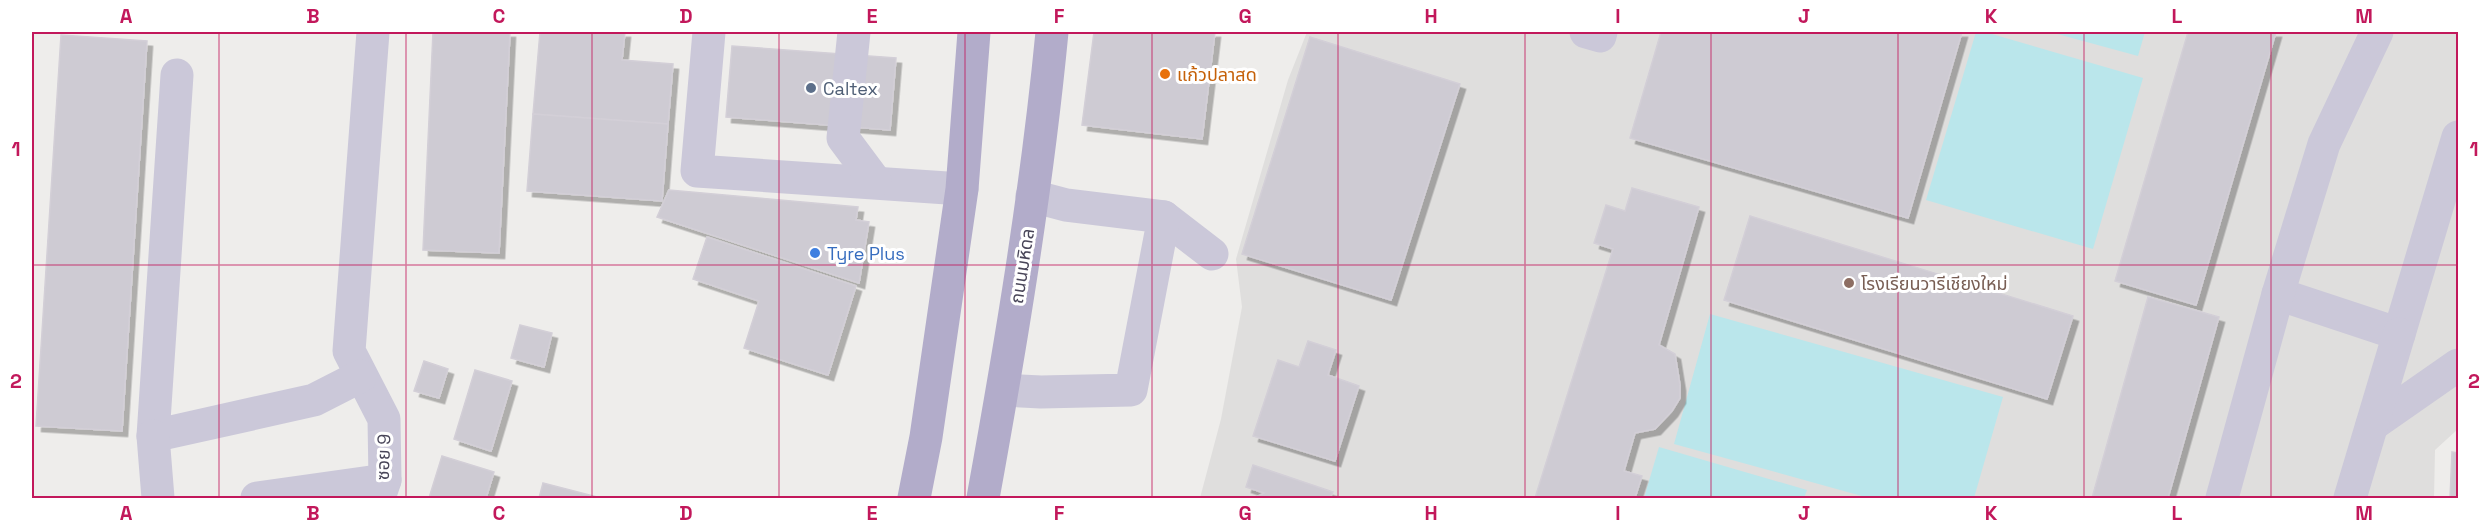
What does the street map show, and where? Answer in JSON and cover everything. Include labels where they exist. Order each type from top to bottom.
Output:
[{"type":"main road","points":[[914,498],[926,437],[962,189],[974,32]]},
{"type":"main road","name":"ถนนมหิดล","points":[[983,498],[1003,390],[1032,196],[1046,100],[1052,32]]},
{"type":"street","points":[[153,436],[314,400],[355,363],[373,32]]},
{"type":"street","points":[[709,32],[697,171],[962,189]]},
{"type":"street","points":[[854,32],[843,138],[876,182]]},
{"type":"street","points":[[1586,32],[1600,36],[1601,32]]},
{"type":"street","points":[[2223,498],[2278,294],[2324,144],[2377,32]]},
{"type":"street","points":[[158,498],[153,436],[177,75]]},
{"type":"street","points":[[2350,498],[2458,137]]},
{"type":"street","points":[[1032,196],[1066,205],[1164,217],[1212,254]]},
{"type":"street","points":[[1003,390],[1041,392],[1131,390],[1164,217]]},
{"type":"street","points":[[2278,294],[2398,334]]},
{"type":"street","name":"ซอย 9","points":[[355,363],[384,419],[382,489]]},
{"type":"street","points":[[2372,425],[2458,365]]},
{"type":"street","points":[[257,498],[382,489]]},
{"type":"shaded area","name":"โรงเรียนวารีเชียงใหม่","points":[[1307,32],[2458,32],[2458,429],[2435,450],[2434,498],[1200,498],[1221,419],[1242,307],[1236,259],[1288,80]]},
{"type":"shaded area","points":[[1976,32],[1985,32],[2143,78],[2093,249],[1926,200]]},
{"type":"shaded area","points":[[2050,32],[2145,32],[2138,56]]},
{"type":"shaded area","points":[[1710,314],[2003,397],[1974,498],[1869,498],[1674,444]]},
{"type":"shaded area","points":[[1659,447],[1807,490],[1804,498],[1644,498]]},
{"type":"building","points":[[433,32],[510,32],[499,253],[423,250]]},
{"type":"building","points":[[540,32],[625,32],[622,60],[673,64],[668,124],[533,114]]},
{"type":"building","points":[[1094,32],[1215,32],[1202,139],[1082,125]]},
{"type":"building","points":[[1661,32],[1962,32],[1908,218],[1630,138]]},
{"type":"building","points":[[2188,32],[2276,32],[2196,305],[2115,281]]},
{"type":"building","points":[[61,35],[147,41],[122,431],[36,426]]},
{"type":"building","points":[[1310,37],[1460,84],[1391,300],[1242,254]]},
{"type":"building","name":"Caltex","points":[[732,46],[896,58],[890,130],[726,117]]},
{"type":"building","points":[[533,114],[668,124],[662,201],[527,191]]},
{"type":"building","points":[[1632,188],[1699,207],[1659,345],[1675,354],[1680,398],[1672,411],[1655,429],[1635,433],[1624,471],[1642,476],[1635,498],[1535,498],[1613,249],[1594,243],[1606,205],[1625,211]]},
{"type":"building","name":"Tyre Plus","points":[[669,190],[858,207],[856,220],[869,222],[859,283],[657,217]]},
{"type":"building","points":[[1750,216],[2073,316],[2047,399],[1724,300]]},
{"type":"building","points":[[707,237],[856,286],[828,375],[744,348],[759,301],[693,279]]},
{"type":"building","points":[[2148,297],[2219,317],[2168,498],[2092,498]]},
{"type":"building","points":[[520,325],[552,333],[544,367],[511,358]]},
{"type":"building","points":[[1308,341],[1336,350],[1328,375],[1359,386],[1335,461],[1253,436],[1278,360],[1299,367]]},
{"type":"building","points":[[424,361],[448,369],[439,398],[414,391]]},
{"type":"building","points":[[475,370],[512,381],[491,451],[454,439]]},
{"type":"building","points":[[2452,452],[2458,453],[2458,498],[2450,498]]},
{"type":"building","points":[[442,456],[494,472],[486,498],[429,498]]},
{"type":"building","points":[[1253,465],[1333,492],[1330,498],[1255,498],[1264,493],[1246,487]]},
{"type":"building","points":[[543,483],[601,498],[539,498]]},
{"type":"place","name":"แก้วปลาสด","points":[[1165,74]]},
{"type":"place","name":"Caltex","points":[[811,88]]},
{"type":"place","name":"Tyre Plus","points":[[815,253]]},
{"type":"place","name":"โรงเรียนวารีเชียงใหม่","points":[[1849,283]]}]
